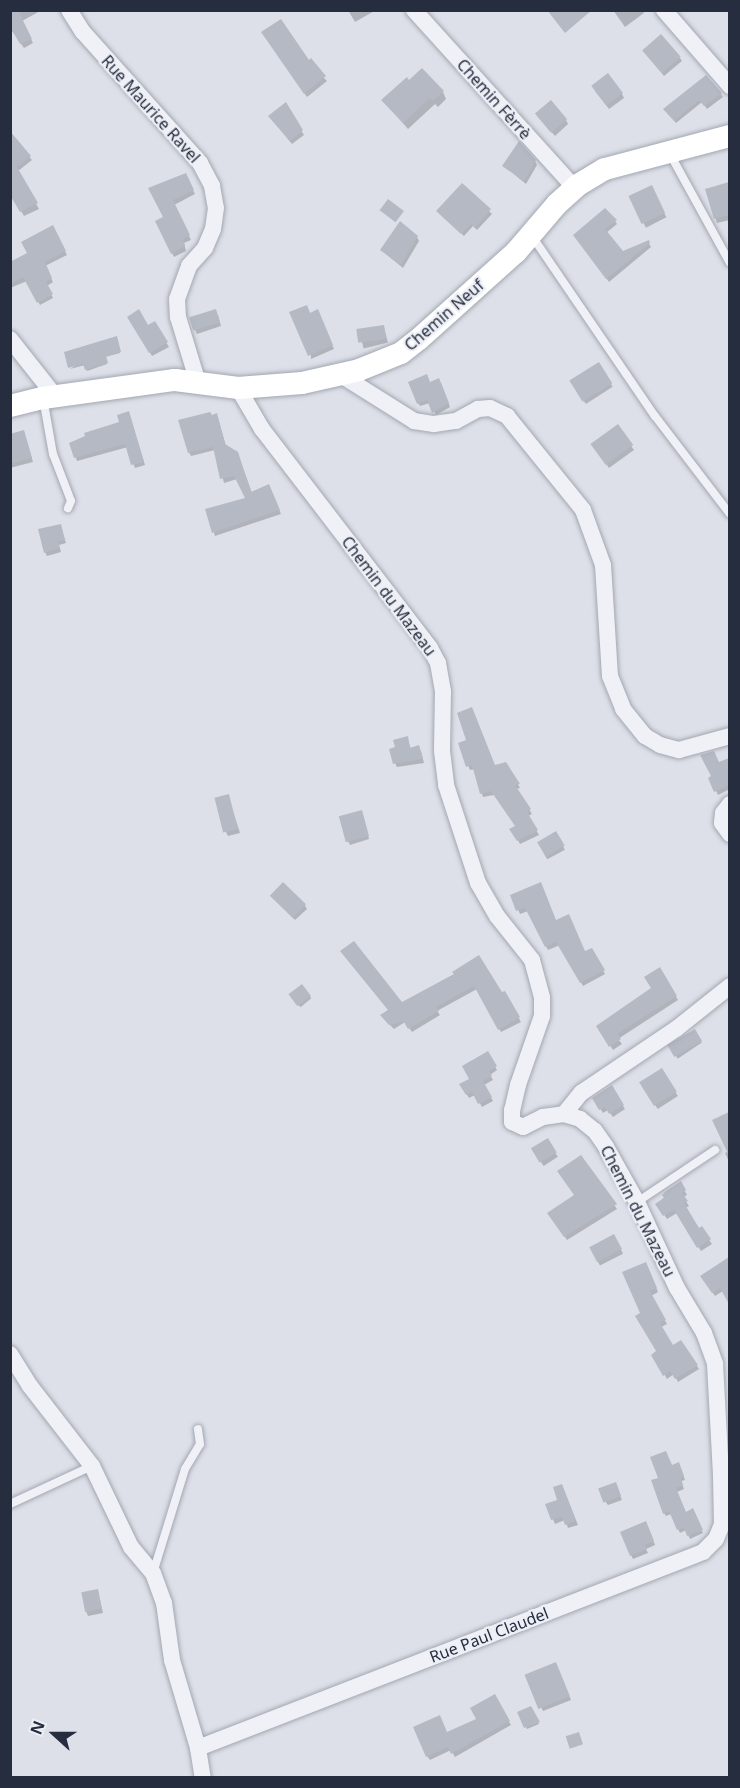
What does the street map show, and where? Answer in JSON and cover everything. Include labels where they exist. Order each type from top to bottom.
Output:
[{"type":"main road","name":"Chemin Neuf","points":[[10,406],[48,397],[175,380],[238,388],[302,383],[341,375],[401,353],[516,252],[575,188],[605,169],[669,154],[729,136]]},
{"type":"street","name":"Rue Maurice Ravel","points":[[69,10],[83,32],[200,163],[212,186],[216,208],[213,229],[205,248],[189,266],[177,299],[178,317],[198,383]]},
{"type":"street","name":"Chemin Fèrrè","points":[[414,10],[575,188]]},
{"type":"street","points":[[664,10],[729,86]]},
{"type":"street","points":[[10,339],[48,397]]},
{"type":"street","points":[[341,375],[414,421],[434,424],[456,421],[478,409],[490,408],[507,416],[583,510],[603,565],[610,676],[623,708],[645,736],[660,745],[679,750],[729,736]]},
{"type":"street","name":"Chemin du Mazeau","points":[[238,388],[262,429],[430,648],[438,663],[443,691],[442,751],[446,785],[478,883],[497,916],[532,960],[539,979],[543,1016],[518,1085],[512,1110],[512,1122],[523,1127],[543,1116],[564,1114],[580,1119],[595,1131],[637,1202],[677,1288],[704,1333],[715,1364],[725,1475]]},
{"type":"street","points":[[729,804],[723,813],[722,823],[729,834]]},
{"type":"street","points":[[564,1114],[581,1093],[676,1029],[729,986]]},
{"type":"street","points":[[13,1363],[92,1466],[131,1548],[153,1573],[164,1603],[172,1660],[198,1748],[203,1778]]},
{"type":"street","name":"Rue Paul Claudel","points":[[198,1748],[703,1552],[716,1539],[722,1524],[725,1475]]},
{"type":"lane","points":[[669,154],[729,263]]},
{"type":"lane","points":[[531,235],[655,416],[729,514]]},
{"type":"lane","points":[[48,397],[53,454],[71,501],[68,508]]},
{"type":"lane","points":[[637,1202],[715,1150]]},
{"type":"lane","points":[[153,1573],[185,1469],[200,1444],[198,1429]]},
{"type":"lane","points":[[10,1504],[92,1466]]},
{"type":"building","points":[[10,10],[18,10],[32,39],[20,44],[10,26]]},
{"type":"building","points":[[547,10],[592,10],[565,33]]},
{"type":"building","points":[[281,19],[309,60],[311,58],[326,76],[304,94],[261,32]]},
{"type":"building","points":[[661,34],[681,57],[662,73],[642,50]]},
{"type":"building","points":[[422,68],[444,91],[433,101],[430,98],[403,123],[381,100],[407,77],[409,80]]},
{"type":"building","points":[[608,73],[623,93],[606,106],[591,86]]},
{"type":"building","points":[[706,75],[722,93],[704,106],[699,100],[674,121],[663,109]]},
{"type":"building","points":[[551,100],[567,119],[551,133],[535,113]]},
{"type":"building","points":[[286,102],[303,130],[290,141],[268,116]]},
{"type":"building","points":[[10,131],[31,156],[17,167],[38,203],[20,212],[10,195]]},
{"type":"building","points":[[519,141],[536,160],[524,181],[502,166]]},
{"type":"building","points":[[186,173],[194,190],[173,200],[190,235],[183,239],[185,246],[171,254],[155,221],[163,217],[148,188]]},
{"type":"building","points":[[729,182],[729,215],[714,219],[705,189]]},
{"type":"building","points":[[462,183],[491,209],[475,228],[471,224],[461,234],[436,211]]},
{"type":"building","points":[[652,185],[665,213],[642,224],[628,196]]},
{"type":"building","points":[[388,199],[404,211],[396,222],[380,210]]},
{"type":"building","points":[[605,208],[617,220],[605,229],[623,251],[649,240],[650,243],[606,279],[573,235]]},
{"type":"building","points":[[400,221],[418,236],[401,265],[380,250]]},
{"type":"building","points":[[53,225],[66,251],[45,262],[52,278],[46,282],[53,294],[37,303],[23,277],[10,284],[10,262],[27,253],[21,242]]},
{"type":"building","points":[[307,305],[310,313],[318,309],[333,345],[308,356],[289,312]]},
{"type":"building","points":[[139,309],[148,325],[155,321],[168,342],[149,353],[127,317]]},
{"type":"building","points":[[216,309],[220,322],[193,331],[189,317]]},
{"type":"building","points":[[384,325],[386,339],[358,343],[356,329]]},
{"type":"building","points":[[117,336],[121,352],[106,356],[108,363],[85,370],[83,364],[68,368],[64,352]]},
{"type":"building","points":[[599,362],[612,383],[583,402],[569,381]]},
{"type":"building","points":[[427,374],[430,382],[439,378],[449,403],[432,413],[427,400],[417,404],[408,382]]},
{"type":"building","points":[[129,411],[144,462],[131,465],[125,444],[74,458],[69,443],[85,436],[84,433],[119,422],[117,415]]},
{"type":"building","points":[[210,412],[212,415],[217,413],[225,444],[238,452],[251,492],[269,484],[280,510],[212,533],[205,509],[245,498],[234,476],[220,479],[213,447],[188,453],[178,420]]},
{"type":"building","points":[[618,424],[633,445],[606,465],[590,444]]},
{"type":"building","points":[[24,430],[32,458],[10,464],[10,434]]},
{"type":"building","points":[[61,524],[65,540],[58,541],[60,548],[44,553],[38,529]]},
{"type":"building","points":[[472,707],[495,765],[506,762],[520,784],[515,785],[531,809],[527,812],[538,830],[517,841],[509,829],[515,826],[491,791],[480,794],[472,765],[466,767],[458,743],[466,740],[457,713]]},
{"type":"building","points":[[408,736],[410,748],[419,745],[423,759],[393,764],[389,749],[395,747],[393,740]]},
{"type":"building","points":[[714,751],[719,762],[729,758],[729,785],[714,792],[708,778],[711,776],[700,755]]},
{"type":"building","points":[[229,794],[238,829],[223,833],[214,798]]},
{"type":"building","points":[[362,810],[369,836],[346,842],[339,816]]},
{"type":"building","points":[[556,831],[565,846],[546,857],[537,842]]},
{"type":"building","points":[[283,882],[306,904],[293,918],[270,896]]},
{"type":"building","points":[[541,882],[556,920],[569,914],[585,951],[592,948],[605,970],[580,983],[556,942],[545,947],[525,908],[516,911],[510,895]]},
{"type":"building","points":[[354,941],[402,1002],[454,974],[452,972],[479,955],[502,992],[505,991],[520,1017],[498,1030],[474,986],[436,1007],[439,1011],[408,1029],[404,1022],[389,1025],[380,1015],[388,1010],[340,951]]},
{"type":"building","points":[[660,967],[677,996],[617,1034],[621,1039],[609,1047],[596,1026],[651,988],[644,977]]},
{"type":"building","points":[[302,984],[311,996],[297,1006],[288,994]]},
{"type":"building","points":[[695,1029],[702,1041],[674,1057],[667,1045]]},
{"type":"building","points":[[488,1051],[497,1066],[489,1071],[492,1076],[483,1081],[492,1097],[478,1104],[472,1092],[466,1095],[459,1084],[469,1079],[462,1066]]},
{"type":"building","points":[[662,1068],[677,1092],[654,1106],[639,1082]]},
{"type":"building","points":[[612,1085],[624,1105],[609,1114],[605,1107],[599,1110],[592,1098]]},
{"type":"building","points":[[729,1112],[729,1156],[712,1120]]},
{"type":"building","points":[[548,1138],[557,1153],[540,1163],[531,1148]]},
{"type":"building","points":[[581,1155],[617,1204],[564,1237],[547,1213],[574,1195],[557,1171]]},
{"type":"building","points":[[681,1181],[686,1190],[682,1193],[688,1201],[684,1203],[699,1228],[702,1226],[711,1239],[697,1248],[674,1210],[663,1216],[655,1204],[664,1198],[662,1195],[666,1191]]},
{"type":"building","points":[[614,1234],[622,1249],[597,1262],[589,1247]]},
{"type":"building","points":[[729,1257],[729,1304],[720,1288],[712,1293],[700,1276]]},
{"type":"building","points":[[646,1262],[657,1288],[650,1291],[666,1320],[660,1323],[673,1345],[681,1340],[698,1365],[675,1379],[670,1371],[663,1376],[651,1355],[656,1351],[635,1316],[640,1313],[622,1272]]},
{"type":"building","points":[[666,1451],[672,1465],[679,1462],[684,1476],[681,1478],[683,1485],[676,1488],[686,1512],[693,1508],[703,1530],[687,1536],[684,1528],[677,1530],[669,1511],[663,1514],[651,1480],[658,1478],[650,1457]]},
{"type":"building","points":[[616,1482],[621,1496],[603,1503],[598,1488]]},
{"type":"building","points":[[562,1484],[576,1521],[565,1525],[562,1517],[551,1520],[545,1504],[557,1500],[553,1487]]},
{"type":"building","points":[[646,1521],[654,1541],[645,1545],[647,1549],[630,1556],[620,1532]]},
{"type":"building","points":[[98,1589],[102,1609],[85,1612],[81,1592]]},
{"type":"building","points":[[556,1662],[570,1696],[538,1709],[524,1675]]},
{"type":"building","points":[[495,1694],[510,1721],[451,1754],[448,1747],[426,1757],[413,1727],[440,1715],[447,1732],[476,1719],[470,1708]]},
{"type":"building","points":[[531,1706],[540,1722],[524,1728],[517,1712]]},
{"type":"building","points":[[579,1732],[583,1744],[570,1749],[566,1736]]}]
